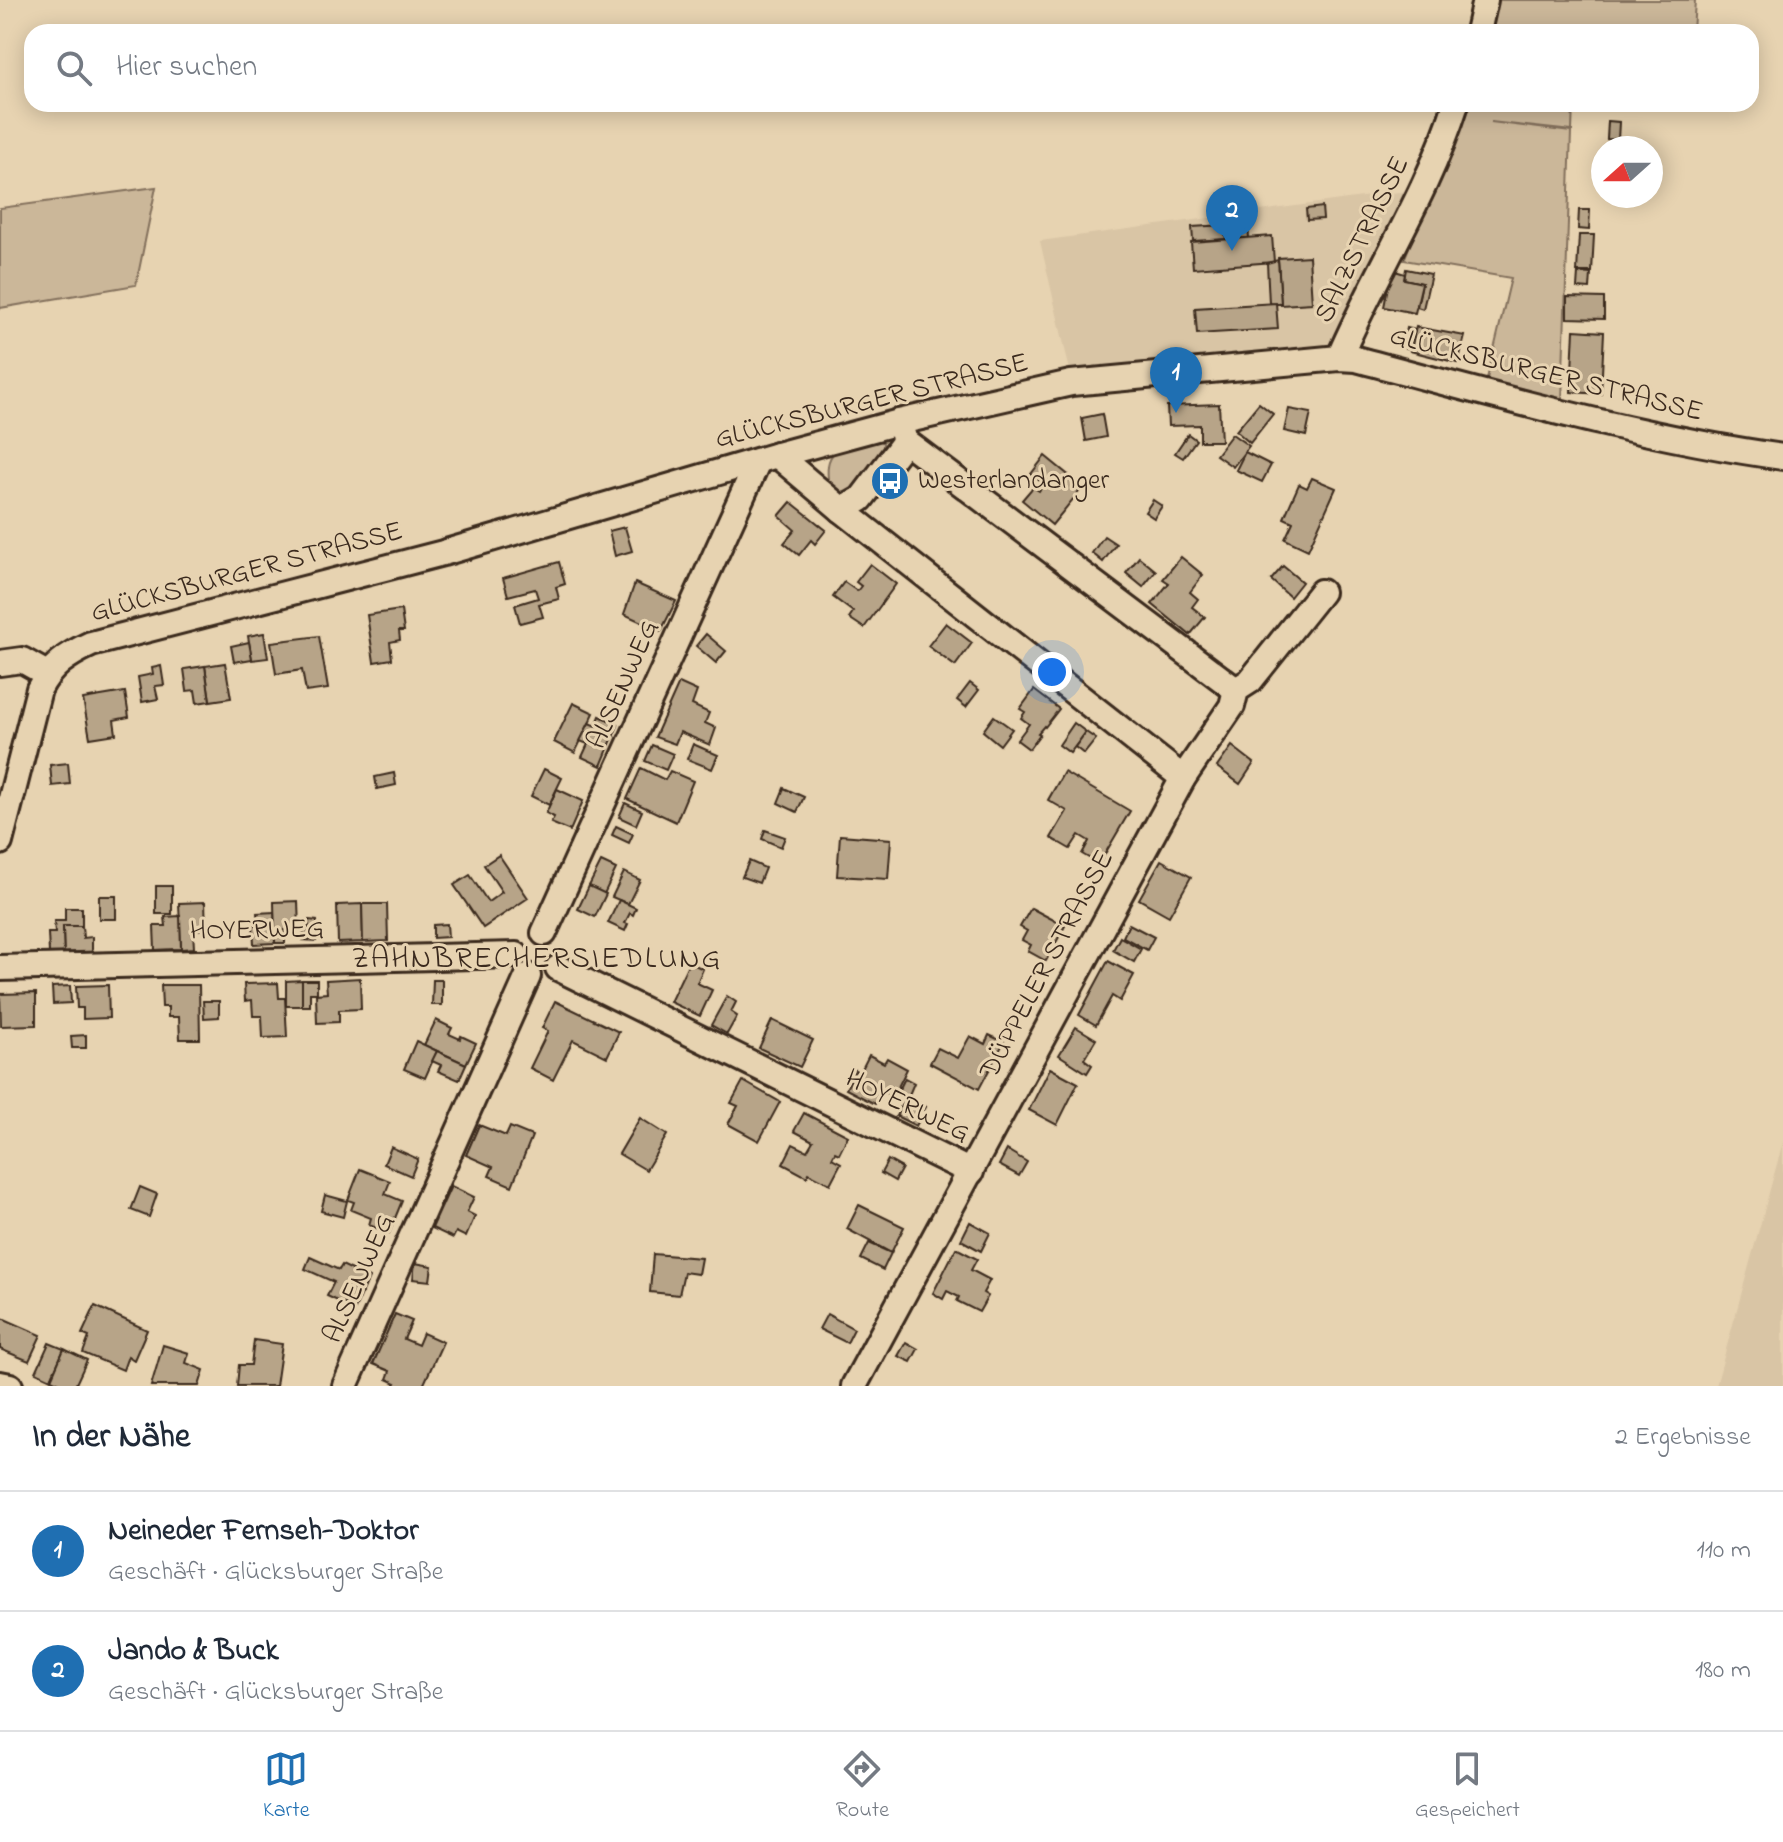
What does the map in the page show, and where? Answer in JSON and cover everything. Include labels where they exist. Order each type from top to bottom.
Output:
[{"type":"street","points":[[1480,24],[1485,0]]},
{"type":"street","name":"SALZSTRASSE","points":[[1339,358],[1444,142],[1453,112]]},
{"type":"street","name":"GLÜCKSBURGER STRASSE","points":[[47,674],[58,662],[91,644],[443,553],[768,458],[902,432],[1071,383],[1339,358],[1356,359],[1637,430],[1783,457]]},
{"type":"street","points":[[842,510],[861,499],[902,432],[1236,690]]},
{"type":"street","points":[[768,458],[842,510],[1183,778]]},
{"type":"street","name":"ALSENWEG","points":[[516,955],[525,937],[544,933],[768,458]]},
{"type":"street","name":"DÜPPELER STRASSE","points":[[854,1386],[1183,778],[1232,706],[1236,690],[1250,681],[1321,592]]},
{"type":"street","points":[[0,663],[22,660],[47,674],[39,689],[0,842]]},
{"type":"street","points":[[516,955],[519,967],[528,976],[548,977],[561,961],[560,947],[544,933]]},
{"type":"street","name":"HOYERWEG","points":[[0,968],[516,955]]},
{"type":"street","name":"HOYERWEG","points":[[558,968],[971,1172]]},
{"type":"street","name":"ALSENWEG","points":[[345,1386],[528,976]]},
{"type":"street","points":[[0,1384],[10,1386]]},
{"type":"shaded area","points":[[1491,0],[1695,0],[1694,24],[1486,24]]},
{"type":"shaded area","points":[[1461,112],[1573,112],[1572,131],[1491,122],[1571,132],[1562,402],[1486,383],[1511,278],[1404,260]]},
{"type":"shaded area","points":[[156,187],[136,285],[0,308],[0,208]]},
{"type":"shaded area","points":[[1414,190],[1331,347],[1071,375],[1040,241]]},
{"type":"shaded area","points":[[879,439],[883,450],[863,487],[844,496],[829,485],[829,461],[833,454],[847,446]]},
{"type":"shaded area","points":[[1783,1142],[1783,1386],[1716,1386]]},
{"type":"building","points":[[1608,121],[1619,122],[1618,136],[1607,136]]},
{"type":"building","points":[[1322,207],[1323,219],[1307,220],[1306,209]]},
{"type":"building","points":[[1579,210],[1590,210],[1589,230],[1578,229]]},
{"type":"building","points":[[1225,225],[1226,239],[1193,241],[1192,227]]},
{"type":"building","points":[[1248,226],[1249,238],[1226,239],[1225,228]]},
{"type":"building","points":[[1579,235],[1594,235],[1592,272],[1577,272]]},
{"type":"building","points":[[1272,236],[1274,262],[1193,268],[1191,242]]},
{"type":"building","points":[[1309,256],[1312,303],[1281,305],[1278,258]]},
{"type":"building","points":[[1278,260],[1281,304],[1269,303],[1267,263]]},
{"type":"building","points":[[1406,269],[1431,274],[1423,309],[1417,307],[1422,283],[1404,279]]},
{"type":"building","points":[[1395,271],[1405,274],[1404,279],[1422,283],[1415,313],[1384,307],[1390,276],[1394,276]]},
{"type":"building","points":[[1578,273],[1591,274],[1590,289],[1577,288]]},
{"type":"building","points":[[1567,297],[1604,298],[1604,319],[1567,318]]},
{"type":"building","points":[[1276,303],[1278,329],[1197,334],[1195,308]]},
{"type":"building","points":[[1416,327],[1465,336],[1458,363],[1410,351]]},
{"type":"building","points":[[1407,328],[1415,330],[1411,349],[1403,347]]},
{"type":"building","points":[[1574,330],[1604,332],[1601,394],[1571,392]]},
{"type":"building","points":[[1259,403],[1273,414],[1250,443],[1236,431]]},
{"type":"building","points":[[1219,404],[1221,441],[1200,441],[1200,425],[1168,426],[1167,406]]},
{"type":"building","points":[[1289,409],[1311,413],[1306,436],[1284,431]]},
{"type":"building","points":[[1102,414],[1106,437],[1086,441],[1082,418]]},
{"type":"building","points":[[1188,434],[1196,440],[1183,458],[1175,453]]},
{"type":"building","points":[[1232,434],[1249,446],[1233,467],[1216,455]]},
{"type":"building","points":[[1245,452],[1271,465],[1262,482],[1236,470]]},
{"type":"building","points":[[1045,456],[1083,487],[1052,525],[1022,500],[1033,487],[1039,491],[1044,484],[1031,474]]},
{"type":"building","points":[[1312,478],[1336,488],[1308,550],[1285,539],[1293,522],[1284,518],[1299,484],[1307,488]]},
{"type":"building","points":[[1153,500],[1162,506],[1154,518],[1145,512]]},
{"type":"building","points":[[791,502],[826,530],[815,544],[811,540],[799,555],[784,543],[795,530],[779,516]]},
{"type":"building","points":[[625,527],[632,551],[615,556],[609,531]]},
{"type":"building","points":[[1104,536],[1116,544],[1103,562],[1092,553]]},
{"type":"building","points":[[1139,557],[1156,571],[1143,587],[1126,573]]},
{"type":"building","points":[[1181,557],[1203,575],[1190,592],[1198,599],[1192,607],[1205,617],[1190,635],[1152,604],[1169,583],[1163,579]]},
{"type":"building","points":[[559,562],[565,584],[556,587],[559,599],[539,604],[543,617],[520,623],[515,605],[538,598],[535,589],[508,596],[503,578]]},
{"type":"building","points":[[870,564],[896,584],[864,628],[849,618],[853,612],[833,597],[844,582],[857,591],[861,586],[856,582]]},
{"type":"building","points":[[1283,566],[1302,582],[1290,597],[1271,580]]},
{"type":"building","points":[[635,583],[676,601],[661,631],[624,614]]},
{"type":"building","points":[[401,610],[404,631],[399,631],[400,640],[390,642],[392,659],[374,662],[367,615]]},
{"type":"building","points":[[946,623],[972,643],[955,666],[928,646]]},
{"type":"building","points":[[264,633],[268,658],[252,660],[248,636]]},
{"type":"building","points":[[706,634],[726,651],[716,663],[696,646]]},
{"type":"building","points":[[319,636],[328,689],[306,692],[302,670],[276,674],[271,642]]},
{"type":"building","points":[[249,642],[252,659],[234,662],[231,646]]},
{"type":"building","points":[[225,663],[231,698],[210,701],[205,666]]},
{"type":"building","points":[[161,666],[164,685],[155,686],[158,699],[142,702],[138,677],[153,674],[152,668]]},
{"type":"building","points":[[205,666],[210,701],[197,703],[195,690],[187,691],[184,669]]},
{"type":"building","points":[[679,683],[697,691],[692,705],[709,713],[705,723],[716,728],[710,745],[680,732],[675,744],[655,737]]},
{"type":"building","points":[[970,683],[979,690],[966,707],[957,700]]},
{"type":"building","points":[[1034,690],[1059,709],[1029,749],[1017,740],[1029,724],[1021,718],[1025,712],[1020,709]]},
{"type":"building","points":[[125,692],[129,717],[114,720],[116,734],[90,738],[83,699]]},
{"type":"building","points":[[573,703],[594,713],[575,753],[554,742]]},
{"type":"building","points":[[600,716],[618,725],[601,766],[582,757],[588,744],[580,741],[589,723],[596,726]]},
{"type":"building","points":[[994,716],[1012,729],[1000,745],[983,731]]},
{"type":"building","points":[[1074,723],[1086,732],[1070,753],[1059,745]]},
{"type":"building","points":[[1086,732],[1096,739],[1084,754],[1075,747]]},
{"type":"building","points":[[693,744],[718,755],[712,769],[687,759]]},
{"type":"building","points":[[652,745],[673,754],[666,770],[645,761]]},
{"type":"building","points":[[1232,746],[1254,763],[1240,784],[1217,767]]},
{"type":"building","points":[[68,763],[70,784],[52,786],[50,765]]},
{"type":"building","points":[[641,768],[665,780],[670,771],[693,781],[676,822],[627,799]]},
{"type":"building","points":[[544,769],[562,778],[549,805],[531,796]]},
{"type":"building","points":[[1064,772],[1130,811],[1099,864],[1082,854],[1089,841],[1079,835],[1070,849],[1051,838],[1067,811],[1048,800]]},
{"type":"building","points":[[394,773],[396,785],[377,789],[375,777]]},
{"type":"building","points":[[784,788],[804,797],[797,812],[778,803]]},
{"type":"building","points":[[557,789],[583,801],[570,831],[551,823],[554,817],[546,813]]},
{"type":"building","points":[[625,803],[642,811],[636,825],[619,817]]},
{"type":"building","points":[[616,826],[633,834],[629,843],[612,835]]},
{"type":"building","points":[[765,830],[785,837],[781,847],[762,839]]},
{"type":"building","points":[[840,835],[891,839],[888,879],[837,876]]},
{"type":"building","points":[[499,855],[528,898],[483,928],[454,885],[470,875],[488,902],[502,892],[484,865]]},
{"type":"building","points":[[1161,860],[1191,877],[1169,916],[1139,899]]},
{"type":"building","points":[[749,861],[765,868],[759,883],[742,877]]},
{"type":"building","points":[[601,862],[616,869],[604,894],[589,886]]},
{"type":"building","points":[[624,872],[640,880],[628,904],[612,897]]},
{"type":"building","points":[[156,886],[172,886],[172,914],[156,914]]},
{"type":"building","points":[[589,886],[606,894],[595,917],[578,909]]},
{"type":"building","points":[[99,896],[116,896],[116,919],[99,919]]},
{"type":"building","points":[[619,900],[636,908],[625,923],[628,924],[625,931],[608,923]]},
{"type":"building","points":[[298,901],[299,930],[285,930],[285,943],[275,943],[274,902]]},
{"type":"building","points":[[205,902],[206,929],[193,930],[194,948],[181,949],[179,903]]},
{"type":"building","points":[[362,904],[363,942],[338,943],[337,905]]},
{"type":"building","points":[[362,904],[387,904],[388,941],[363,942]]},
{"type":"building","points":[[65,908],[82,908],[82,926],[63,926],[64,953],[49,953],[48,933],[55,933],[54,921],[65,921]]},
{"type":"building","points":[[1031,908],[1065,926],[1046,961],[1028,951],[1031,945],[1022,940],[1027,931],[1020,927]]},
{"type":"building","points":[[274,912],[275,943],[254,944],[253,925],[258,925],[257,913]]},
{"type":"building","points":[[180,916],[181,949],[155,950],[154,926],[166,926],[165,917]]},
{"type":"building","points":[[309,920],[317,921],[316,941],[303,940],[303,934],[308,934]]},
{"type":"building","points":[[447,924],[448,937],[433,938],[433,925]]},
{"type":"building","points":[[1129,924],[1154,937],[1147,950],[1123,937]]},
{"type":"building","points":[[63,926],[82,926],[83,938],[92,937],[92,952],[64,953]]},
{"type":"building","points":[[1120,937],[1141,949],[1134,962],[1113,950]]},
{"type":"building","points":[[1108,961],[1134,975],[1120,1001],[1112,996],[1096,1025],[1079,1015]]},
{"type":"building","points":[[689,962],[703,969],[697,983],[712,990],[700,1016],[670,1002]]},
{"type":"building","points":[[360,978],[361,1009],[339,1010],[339,1022],[317,1023],[316,994],[327,993],[326,980]]},
{"type":"building","points":[[302,980],[317,980],[317,993],[310,993],[310,1006],[302,1006]]},
{"type":"building","points":[[302,980],[302,1006],[286,1006],[286,981]]},
{"type":"building","points":[[433,980],[442,980],[442,1005],[432,1005]]},
{"type":"building","points":[[278,983],[279,998],[285,998],[287,1037],[263,1038],[262,1016],[253,1016],[252,1000],[245,1001],[244,984]]},
{"type":"building","points":[[108,985],[109,1018],[83,1019],[83,1008],[77,1008],[76,986]]},
{"type":"building","points":[[161,985],[199,985],[200,1039],[180,1039],[179,1017],[168,1017],[168,1007],[162,1007]]},
{"type":"building","points":[[70,986],[71,1003],[53,1004],[52,987]]},
{"type":"building","points":[[36,993],[36,1025],[1,1026],[0,994]]},
{"type":"building","points":[[727,996],[736,1002],[731,1012],[737,1016],[727,1034],[711,1025]]},
{"type":"building","points":[[203,1001],[219,1001],[219,1017],[204,1018]]},
{"type":"building","points":[[555,1001],[619,1032],[607,1057],[573,1040],[553,1080],[530,1068],[548,1031],[542,1028]]},
{"type":"building","points":[[436,1020],[452,1028],[449,1034],[476,1043],[466,1064],[424,1045]]},
{"type":"building","points":[[772,1020],[813,1040],[800,1067],[759,1048]]},
{"type":"building","points":[[1076,1027],[1096,1039],[1084,1059],[1092,1065],[1087,1073],[1059,1055]]},
{"type":"building","points":[[86,1035],[86,1048],[72,1048],[71,1036]]},
{"type":"building","points":[[989,1035],[1004,1042],[979,1089],[930,1063],[938,1048],[958,1058],[970,1036],[985,1044]]},
{"type":"building","points":[[416,1041],[437,1051],[425,1078],[404,1069]]},
{"type":"building","points":[[437,1051],[466,1064],[459,1080],[438,1071],[441,1065],[432,1061]]},
{"type":"building","points":[[869,1055],[884,1063],[887,1058],[907,1069],[893,1097],[882,1091],[875,1104],[846,1089],[855,1070],[860,1073]]},
{"type":"building","points":[[1050,1068],[1078,1083],[1057,1125],[1029,1110]]},
{"type":"building","points":[[905,1078],[914,1083],[908,1097],[926,1107],[916,1126],[896,1116],[905,1098],[897,1094]]},
{"type":"building","points":[[743,1081],[780,1102],[759,1141],[728,1124],[738,1106],[731,1103]]},
{"type":"building","points":[[804,1113],[848,1136],[839,1154],[835,1152],[832,1158],[841,1163],[830,1184],[809,1173],[807,1177],[783,1164],[793,1144],[807,1151],[813,1141],[794,1131]]},
{"type":"building","points":[[640,1118],[667,1135],[646,1170],[619,1154]]},
{"type":"building","points":[[479,1125],[506,1136],[510,1127],[532,1136],[512,1186],[489,1176],[493,1167],[466,1155]]},
{"type":"building","points":[[391,1147],[418,1159],[411,1176],[384,1164]]},
{"type":"building","points":[[1007,1150],[1027,1162],[1019,1176],[999,1165]]},
{"type":"building","points":[[888,1160],[902,1168],[895,1181],[881,1173]]},
{"type":"building","points":[[360,1169],[390,1181],[385,1194],[402,1201],[389,1233],[369,1225],[371,1218],[351,1210],[354,1202],[348,1200]]},
{"type":"building","points":[[451,1186],[474,1197],[467,1212],[475,1216],[466,1237],[456,1232],[453,1238],[432,1228]]},
{"type":"building","points":[[140,1187],[157,1194],[149,1217],[131,1210]]},
{"type":"building","points":[[325,1195],[347,1201],[343,1217],[321,1211]]},
{"type":"building","points":[[859,1205],[904,1227],[891,1253],[847,1229]]},
{"type":"building","points":[[970,1222],[990,1233],[981,1251],[961,1240]]},
{"type":"building","points":[[869,1243],[891,1253],[883,1270],[861,1259]]},
{"type":"building","points":[[956,1248],[977,1259],[971,1270],[990,1280],[983,1293],[988,1296],[979,1312],[957,1301],[959,1297],[947,1291],[943,1299],[933,1293]]},
{"type":"building","points":[[653,1254],[701,1258],[698,1274],[684,1272],[679,1295],[650,1292]]},
{"type":"building","points":[[310,1257],[339,1270],[342,1265],[369,1278],[355,1309],[327,1296],[334,1282],[305,1269]]},
{"type":"building","points":[[415,1263],[432,1266],[430,1281],[413,1279]]},
{"type":"building","points":[[95,1306],[147,1330],[134,1360],[128,1356],[123,1370],[83,1353],[89,1337],[82,1334]]},
{"type":"building","points":[[395,1314],[412,1321],[404,1339],[418,1345],[423,1333],[443,1342],[423,1386],[394,1386],[396,1383],[387,1379],[390,1371],[373,1364]]},
{"type":"building","points":[[827,1314],[854,1329],[847,1343],[819,1329]]},
{"type":"building","points":[[0,1317],[41,1335],[29,1361],[0,1349]]},
{"type":"building","points":[[254,1340],[282,1344],[276,1386],[237,1386],[239,1365],[251,1365]]},
{"type":"building","points":[[906,1342],[918,1349],[911,1362],[898,1356]]},
{"type":"building","points":[[49,1343],[64,1349],[51,1379],[36,1372]]},
{"type":"building","points":[[163,1345],[189,1353],[186,1363],[204,1370],[199,1386],[151,1386]]},
{"type":"building","points":[[64,1349],[87,1360],[75,1386],[66,1386],[51,1379]]},
{"type":"place","name":"Jando & Buck","points":[[1232,251]]},
{"type":"place","name":"Neineder Fernseh-Doktor","points":[[1176,413]]},
{"type":"place","name":"Westerlandanger","points":[[890,481]]},
{"type":"district","name":"ZAHNBRECHERSIEDLUNG","points":[[537,960]]}]
